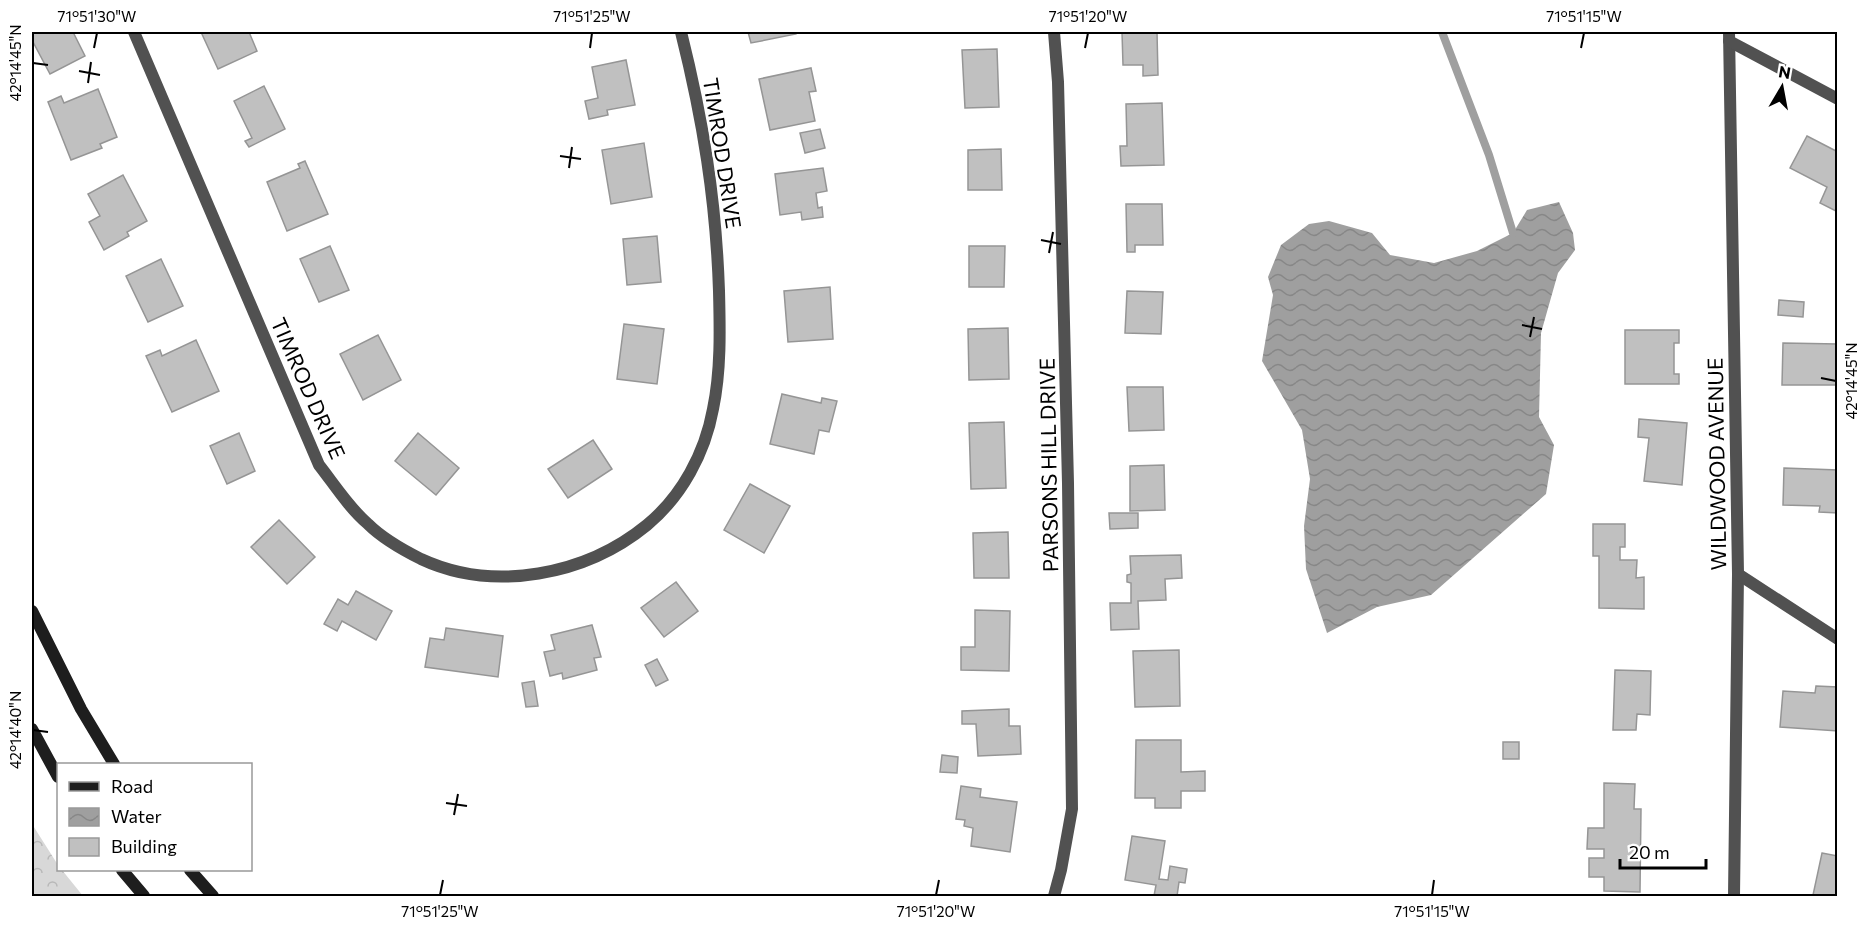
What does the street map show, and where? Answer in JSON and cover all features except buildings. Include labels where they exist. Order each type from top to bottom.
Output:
[{"type":"main road","points":[[32,611],[81,709],[113,763]]},
{"type":"main road","points":[[32,729],[57,775]]},
{"type":"main road","points":[[123,871],[144,897]]},
{"type":"main road","points":[[191,871],[213,897]]},
{"type":"street","name":"TIMROD DRIVE","points":[[134,32],[319,465],[367,524],[393,543],[421,559],[448,569],[475,576],[504,577],[563,569],[621,543],[648,524],[671,499],[690,473],[705,442],[714,407],[721,334],[718,246],[708,158],[681,32]]},
{"type":"street","name":"PARSONS HILL DRIVE","points":[[1054,32],[1058,82],[1068,483],[1072,809],[1054,897]]},
{"type":"street","points":[[1729,36],[1838,99]]},
{"type":"street","name":"WILDWOOD AVENUE","points":[[1729,36],[1738,574],[1734,897]]},
{"type":"street","points":[[1738,574],[1838,639]]},
{"type":"green space","points":[[32,824],[57,863],[57,871],[63,871],[83,896],[32,896]]},
{"type":"water","points":[[1559,202],[1573,233],[1575,250],[1558,273],[1541,333],[1539,417],[1554,445],[1546,494],[1431,595],[1377,607],[1327,633],[1306,569],[1304,526],[1310,479],[1302,430],[1262,361],[1273,295],[1268,277],[1281,245],[1309,224],[1329,221],[1372,233],[1390,255],[1434,263],[1477,251],[1513,233],[1527,210]]},
{"type":"waterway","points":[[1442,32],[1489,155],[1513,233]]}]
